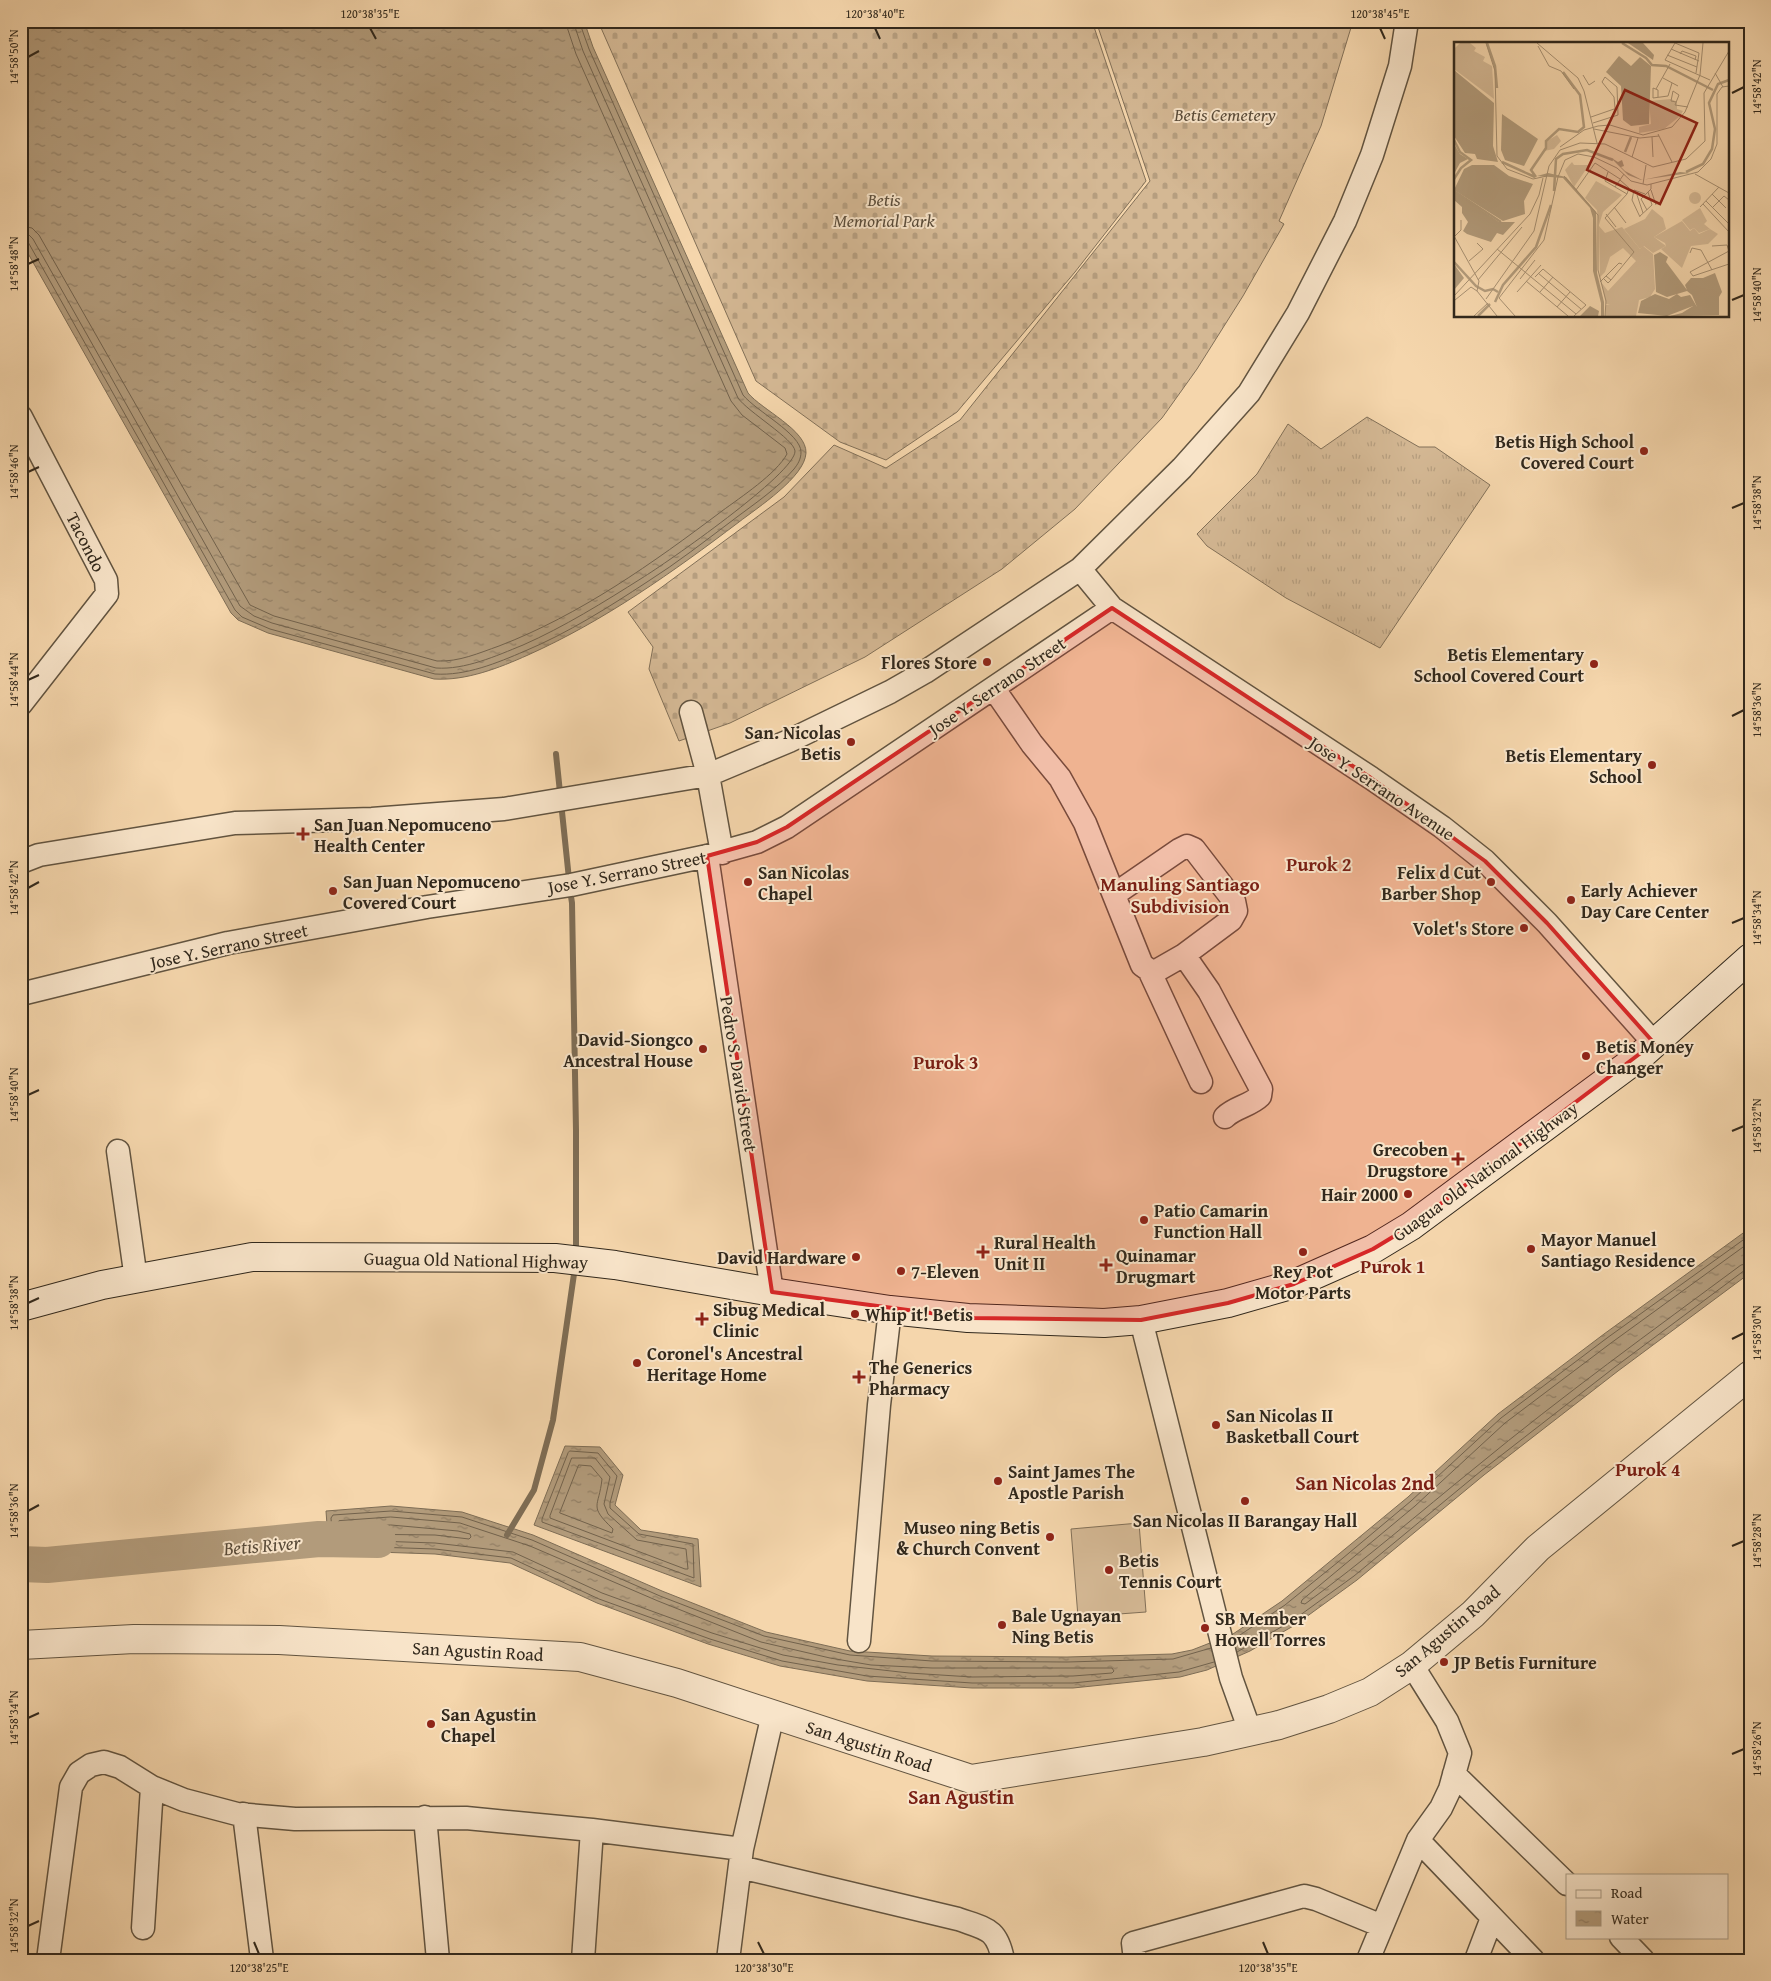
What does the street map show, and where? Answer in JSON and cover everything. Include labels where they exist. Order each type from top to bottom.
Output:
[{"type":"street","points":[[21,862],[39,855],[235,823],[372,819],[504,809],[708,775],[789,741],[890,692],[925,672],[1080,569],[1182,468],[1249,393],[1298,313],[1339,234],[1372,154],[1400,66],[1407,21]]},
{"type":"street","name":"Tacondo","points":[[21,704],[107,594],[106,580],[23,425]]},
{"type":"street","name":"Jose Y. Serrano Avenue","points":[[1080,569],[1112,608],[1371,778],[1442,827],[1485,861],[1524,898],[1566,943],[1654,1044]]},
{"type":"street","name":"Jose Y. Serrano Street","points":[[21,994],[228,943],[427,907],[570,884],[714,854],[757,842],[787,827],[1112,608]]},
{"type":"street","points":[[994,689],[1032,744],[1060,778],[1085,823],[1142,965],[1149,970],[1156,971],[1184,955],[1231,920],[1236,911],[1234,901],[1194,850],[1187,846],[1115,894]]},
{"type":"street","name":"Pedro S. David Street","points":[[691,712],[708,775],[714,854],[772,1292]]},
{"type":"street","points":[[1184,955],[1209,991],[1261,1089],[1260,1096],[1254,1102],[1230,1111],[1224,1117]]},
{"type":"street","name":"Guagua Old National Highway","points":[[21,1307],[102,1285],[252,1257],[555,1258],[615,1265],[890,1310],[968,1318],[1104,1323],[1141,1320],[1228,1303],[1294,1284],[1373,1249],[1411,1226],[1604,1084],[1654,1044],[1750,958]]},
{"type":"street","points":[[1149,970],[1201,1082]]},
{"type":"street","points":[[118,1151],[136,1279]]},
{"type":"street","points":[[859,1641],[879,1405],[890,1310]]},
{"type":"street","points":[[1141,1320],[1220,1636],[1250,1731]]},
{"type":"street","name":"San Agustin Road","points":[[21,1645],[134,1639],[279,1640],[580,1657],[677,1683],[971,1779],[1203,1742],[1279,1725],[1330,1709],[1370,1692],[1412,1665],[1473,1614],[1538,1548],[1750,1375]]},
{"type":"street","points":[[1368,1960],[1418,1840],[1441,1808],[1450,1789],[1460,1753],[1452,1730],[1412,1665]]},
{"type":"street","points":[[728,1960],[741,1858],[773,1714]]},
{"type":"street","points":[[48,1960],[72,1787],[79,1773],[91,1765],[104,1762],[120,1767],[152,1787],[184,1800],[244,1814],[295,1818],[425,1817],[495,1820],[592,1830],[741,1858],[958,1919],[983,1928],[996,1937],[1003,1960]]},
{"type":"street","points":[[1454,1774],[1566,1883]]},
{"type":"street","points":[[142,1928],[152,1787]]},
{"type":"street","points":[[244,1814],[262,1959]]},
{"type":"street","points":[[425,1817],[438,1960]]},
{"type":"street","points":[[583,1960],[592,1830]]},
{"type":"street","points":[[1418,1840],[1533,1960]]},
{"type":"street","points":[[1135,1960],[1133,1943],[1304,1896],[1316,1899],[1382,1926]]},
{"type":"street","points":[[1476,1960],[1492,1918]]},
{"type":"street","points":[[1622,1938],[1643,1960]]},
{"type":"highlighted area","points":[[1112,608],[1371,778],[1485,861],[1547,923],[1654,1043],[1411,1226],[1373,1249],[1294,1284],[1228,1303],[1141,1320],[968,1318],[772,1292],[707,864],[707,856],[757,842],[787,827]]},
{"type":"green space","name":"Betis Memorial Park","points":[[598,21],[1092,21],[1146,181],[1075,272],[957,412],[886,460],[840,442],[756,381]]},
{"type":"green space","name":"Betis Cemetery","points":[[1096,21],[1353,21],[1321,126],[1279,221],[1284,224],[1243,296],[1197,369],[1162,418],[1075,509],[1002,569],[865,657],[730,723],[679,741],[649,669],[653,647],[628,612],[784,497],[834,445],[886,468],[960,420],[1150,181]]},
{"type":"green space","points":[[1367,417],[1419,447],[1435,447],[1490,485],[1380,648],[1286,598],[1207,546],[1197,534],[1257,474],[1288,424],[1321,449]]},
{"type":"green space","name":"Betis Tennis Court","points":[[1139,1523],[1146,1612],[1078,1617],[1071,1529]]},
{"type":"water","points":[[21,21],[584,21],[593,47],[748,393],[792,428],[799,436],[806,453],[804,462],[789,482],[768,500],[689,559],[637,594],[556,642],[517,660],[482,673],[458,678],[434,679],[268,633],[238,620],[231,613],[21,241]]},
{"type":"water","points":[[1750,1228],[1750,1273],[1618,1371],[1484,1475],[1357,1580],[1295,1625],[1250,1651],[1207,1670],[1180,1677],[1073,1688],[972,1688],[867,1681],[780,1666],[708,1644],[597,1603],[510,1563],[435,1554],[329,1553],[326,1511],[391,1506],[462,1512],[533,1535],[662,1591],[766,1632],[850,1651],[932,1656],[1067,1657],[1172,1654],[1192,1650],[1233,1634],[1282,1601],[1408,1497],[1498,1414]]},
{"type":"water","points":[[565,1446],[600,1447],[623,1475],[615,1505],[641,1530],[698,1539],[701,1587],[534,1525]]},
{"type":"waterway","points":[[556,754],[569,879]]},
{"type":"waterway","points":[[570,890],[572,903],[576,1130],[576,1254]]},
{"type":"waterway","points":[[507,1535],[534,1490],[553,1420],[575,1267]]},
{"type":"waterway","name":"Betis River","points":[[21,1564],[47,1565],[319,1539],[378,1540]]},
{"type":"place","name":"Betis High School Covered Court","points":[[1644,451]]},
{"type":"place","name":"Flores Store","points":[[987,662]]},
{"type":"place","name":"Betis Elementary School Covered Court","points":[[1594,664]]},
{"type":"place","name":"San. Nicolas Betis","points":[[851,742]]},
{"type":"place","name":"Betis Elementary School","points":[[1652,765]]},
{"type":"place","name":"San Juan Nepomuceno Health Center","points":[[303,834]]},
{"type":"place","name":"San Nicolas Chapel","points":[[748,882]]},
{"type":"place","name":"Felix d Cut Barber Shop","points":[[1491,882]]},
{"type":"place","name":"San Juan Nepomuceno Covered Court","points":[[333,891]]},
{"type":"place","name":"Early Achiever Day Care Center","points":[[1571,900]]},
{"type":"place","name":"Volet's Store","points":[[1524,928]]},
{"type":"place","name":"David-Siongco Ancestral House","points":[[703,1049]]},
{"type":"place","name":"Betis Money Changer","points":[[1586,1056]]},
{"type":"place","name":"Grecoben Drugstore","points":[[1458,1159]]},
{"type":"place","name":"Hair 2000","points":[[1408,1194]]},
{"type":"place","name":"Patio Camarin Function Hall","points":[[1144,1220]]},
{"type":"place","name":"Mayor Manuel Santiago Residence","points":[[1531,1249]]},
{"type":"place","name":"Rural Health Unit II","points":[[983,1252]]},
{"type":"place","name":"Rey Pot Motor Parts","points":[[1303,1252]]},
{"type":"place","name":"David Hardware","points":[[856,1257]]},
{"type":"place","name":"Quinamar Drugmart","points":[[1106,1265]]},
{"type":"place","name":"7-Eleven","points":[[901,1271]]},
{"type":"place","name":"Whip it! Betis","points":[[855,1314]]},
{"type":"place","name":"Sibug Medical Clinic","points":[[702,1319]]},
{"type":"place","name":"Coronel's Ancestral Heritage Home","points":[[637,1363]]},
{"type":"place","name":"The Generics Pharmacy","points":[[859,1377]]},
{"type":"place","name":"San Nicolas II Basketball Court","points":[[1216,1425]]},
{"type":"place","name":"Saint James The Apostle Parish","points":[[998,1481]]},
{"type":"place","name":"San Nicolas II Barangay Hall","points":[[1245,1501]]},
{"type":"place","name":"Museo ning Betis & Church Convent","points":[[1050,1537]]},
{"type":"place","name":"Betis Tennis Court","points":[[1109,1570]]},
{"type":"place","name":"Bale Ugnayan Ning Betis","points":[[1002,1625]]},
{"type":"place","name":"SB Member Howell Torres","points":[[1205,1628]]},
{"type":"place","name":"JP Betis Furniture","points":[[1444,1662]]},
{"type":"place","name":"San Agustin Chapel","points":[[431,1724]]},
{"type":"district","name":"Purok 2","points":[[1319,864]]},
{"type":"district","name":"Manuling Santiago Subdivision","points":[[1180,895]]},
{"type":"district","name":"Purok 3","points":[[946,1062]]},
{"type":"district","name":"Purok 1","points":[[1393,1266]]},
{"type":"district","name":"Purok 4","points":[[1648,1469]]},
{"type":"district","name":"San Nicolas 2nd","points":[[1365,1482]]},
{"type":"district","name":"San Agustin","points":[[961,1796]]}]
